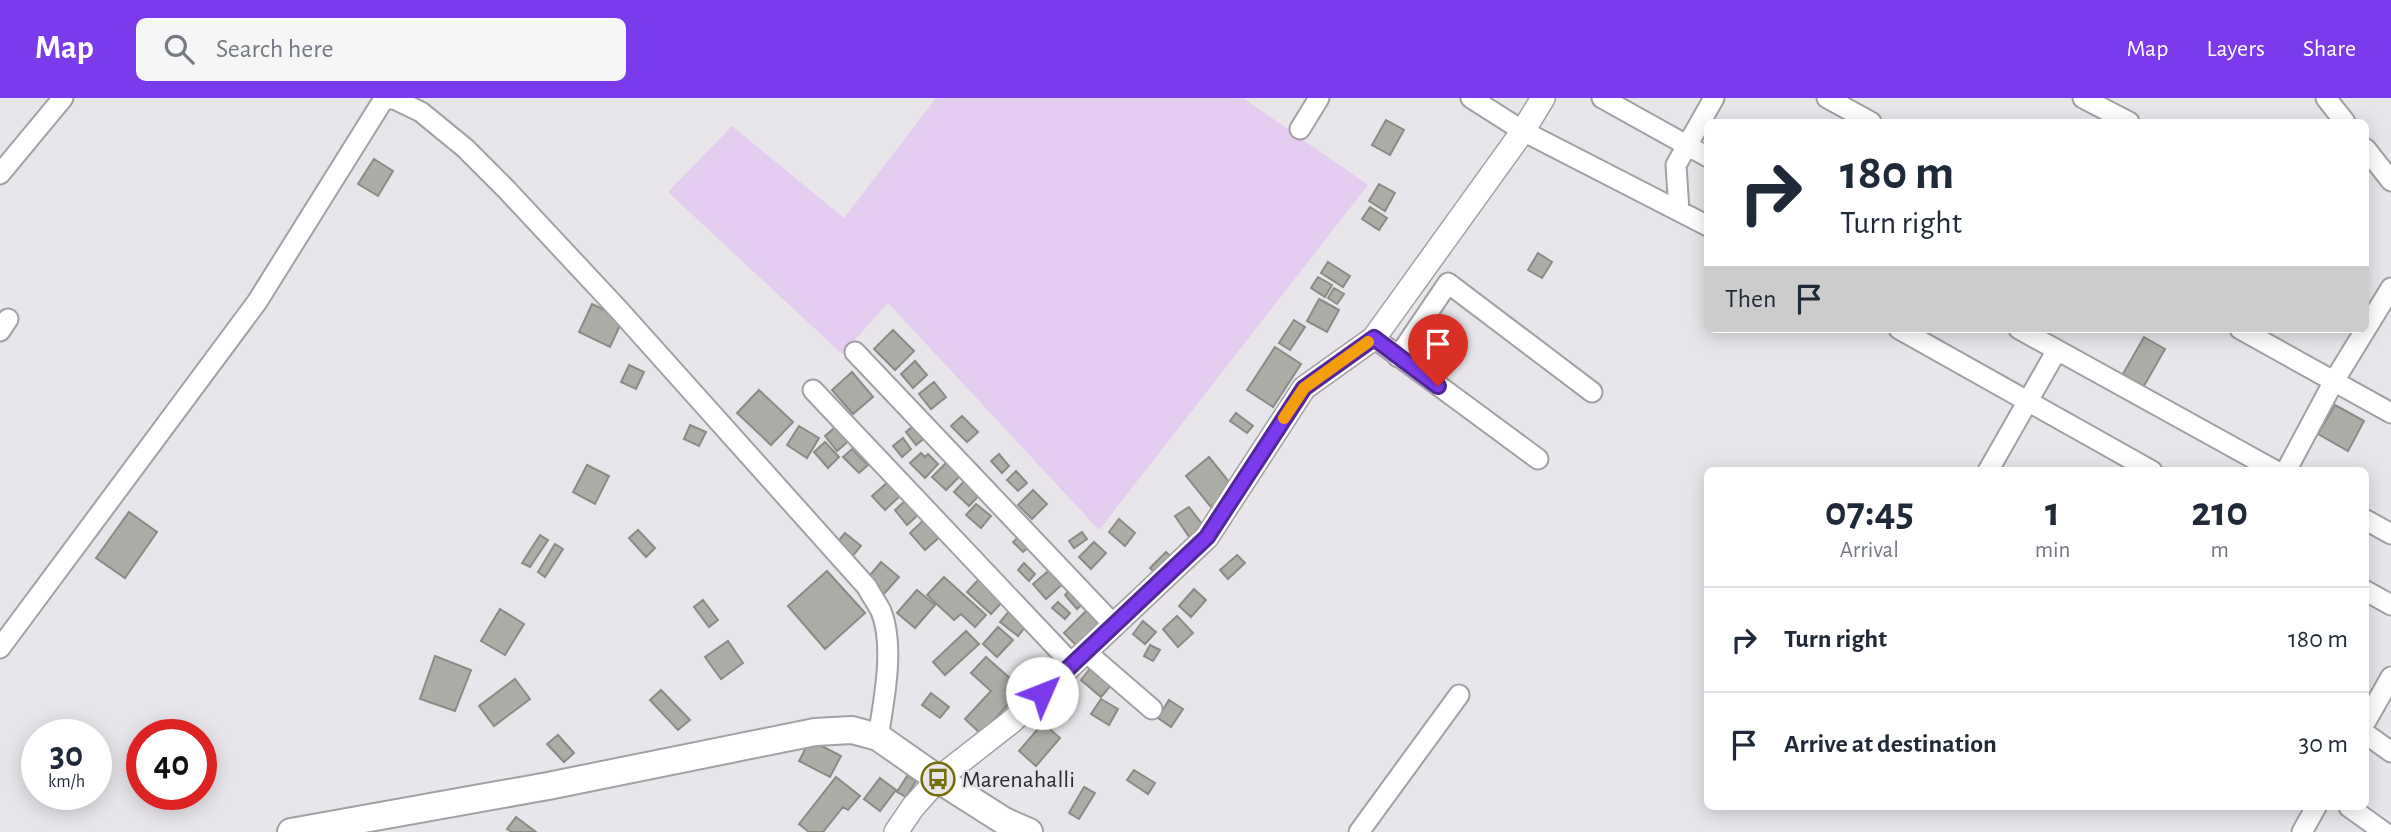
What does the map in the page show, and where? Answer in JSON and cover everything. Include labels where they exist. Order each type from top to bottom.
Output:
[{"type":"main road","points":[[291,832],[534,788],[815,732],[852,730],[878,737],[1004,821],[1029,832]]},
{"type":"street","points":[[0,174],[63,98]]},
{"type":"street","points":[[1300,130],[1319,98]]},
{"type":"street","points":[[1471,98],[1523,131],[1704,224]]},
{"type":"street","points":[[896,832],[938,779],[1011,722],[1207,537],[1304,388],[1374,338],[1523,131],[1543,98]]},
{"type":"street","points":[[1602,98],[1704,155]]},
{"type":"street","points":[[1679,211],[1676,165],[1714,98]]},
{"type":"street","points":[[1827,98],[1866,119]]},
{"type":"street","points":[[2084,98],[2123,119]]},
{"type":"street","points":[[2326,98],[2343,119]]},
{"type":"street","points":[[0,648],[257,302],[382,102],[394,99],[421,112],[465,148],[506,189],[593,281],[867,587],[881,610],[887,631],[887,661],[878,737]]},
{"type":"street","points":[[2369,153],[2391,181]]},
{"type":"street","points":[[1398,357],[1448,283],[1592,392]]},
{"type":"street","points":[[2369,328],[2389,297]]},
{"type":"street","points":[[1906,333],[2145,467]]},
{"type":"street","points":[[2026,333],[2269,467]]},
{"type":"street","points":[[2247,333],[2391,413]]},
{"type":"street","points":[[2288,467],[2334,381],[2365,333]]},
{"type":"street","points":[[1374,338],[1538,459]]},
{"type":"street","points":[[1990,467],[2057,350]]},
{"type":"street","points":[[855,352],[1114,625]]},
{"type":"street","points":[[813,390],[1079,658],[1152,709]]},
{"type":"street","points":[[2369,522],[2391,534]]},
{"type":"street","points":[[2369,593],[2391,605]]},
{"type":"street","points":[[2369,716],[2391,677]]},
{"type":"street","points":[[1359,832],[1459,695]]},
{"type":"street","points":[[2369,736],[2391,752]]},
{"type":"street","points":[[2302,832],[2314,810]]},
{"type":"street","points":[[2353,810],[2384,832]]},
{"type":"shaded area","points":[[936,98],[1243,98],[1368,185],[1099,530],[888,303],[842,354],[668,192],[732,126],[844,218]]},
{"type":"building","points":[[1386,120],[1404,130],[1390,155],[1372,145]]},
{"type":"building","points":[[374,159],[393,171],[378,196],[358,184]]},
{"type":"building","points":[[1379,184],[1395,193],[1385,211],[1369,201]]},
{"type":"building","points":[[1370,207],[1387,218],[1379,230],[1362,219]]},
{"type":"building","points":[[1538,253],[1552,262],[1542,278],[1528,270]]},
{"type":"building","points":[[1328,262],[1350,276],[1343,287],[1321,273]]},
{"type":"building","points":[[1318,277],[1332,285],[1325,297],[1311,288]]},
{"type":"building","points":[[1334,288],[1344,294],[1337,304],[1328,298]]},
{"type":"building","points":[[1319,299],[1339,310],[1327,332],[1307,321]]},
{"type":"building","points":[[592,304],[623,319],[610,347],[579,332]]},
{"type":"building","points":[[1294,320],[1305,327],[1290,350],[1279,343]]},
{"type":"building","points":[[893,330],[914,351],[895,370],[874,349]]},
{"type":"building","points":[[2144,337],[2165,349],[2144,386],[2123,374]]},
{"type":"building","points":[[1275,347],[1301,364],[1273,407],[1247,390]]},
{"type":"building","points":[[915,361],[927,375],[913,388],[901,374]]},
{"type":"building","points":[[629,365],[644,372],[636,389],[621,382]]},
{"type":"building","points":[[852,372],[873,397],[853,414],[832,390]]},
{"type":"building","points":[[934,382],[946,397],[931,409],[919,394]]},
{"type":"building","points":[[759,390],[793,422],[771,445],[737,413]]},
{"type":"building","points":[[2335,405],[2364,421],[2348,451],[2318,434]]},
{"type":"building","points":[[1236,413],[1253,426],[1247,433],[1230,421]]},
{"type":"building","points":[[962,416],[978,432],[967,442],[951,426]]},
{"type":"building","points":[[840,423],[852,438],[837,451],[825,436]]},
{"type":"building","points":[[917,423],[927,436],[916,445],[906,432]]},
{"type":"building","points":[[690,425],[706,432],[699,446],[684,439]]},
{"type":"building","points":[[799,426],[819,438],[807,458],[787,445]]},
{"type":"building","points":[[903,438],[911,449],[902,457],[893,446]]},
{"type":"building","points":[[825,442],[839,457],[828,468],[814,452]]},
{"type":"building","points":[[852,449],[868,465],[859,473],[843,457]]},
{"type":"building","points":[[921,453],[925,457],[928,454],[938,464],[925,478],[910,463]]},
{"type":"building","points":[[999,454],[1009,466],[1002,473],[991,461]]},
{"type":"building","points":[[1209,457],[1234,488],[1211,507],[1186,476]]},
{"type":"building","points":[[949,460],[963,473],[946,490],[932,477]]},
{"type":"building","points":[[587,465],[609,476],[595,504],[573,492]]},
{"type":"building","points":[[1016,471],[1027,483],[1018,491],[1007,480]]},
{"type":"building","points":[[968,477],[983,491],[969,506],[954,492]]},
{"type":"building","points":[[889,481],[901,495],[885,510],[872,496]]},
{"type":"building","points":[[1033,490],[1047,504],[1032,519],[1018,505]]},
{"type":"building","points":[[906,500],[919,514],[907,525],[895,510]]},
{"type":"building","points":[[976,504],[991,516],[981,528],[966,515]]},
{"type":"building","points":[[1189,507],[1205,528],[1190,538],[1175,516]]},
{"type":"building","points":[[129,512],[157,532],[125,578],[96,558]]},
{"type":"building","points":[[927,517],[943,534],[925,550],[910,533]]},
{"type":"building","points":[[1119,519],[1135,533],[1125,546],[1109,532]]},
{"type":"building","points":[[638,530],[655,548],[646,557],[629,538]]},
{"type":"building","points":[[1082,532],[1087,539],[1074,548],[1069,541]]},
{"type":"building","points":[[845,533],[861,546],[850,559],[834,546]]},
{"type":"building","points":[[1022,534],[1032,544],[1023,552],[1013,542]]},
{"type":"building","points":[[540,535],[548,540],[530,567],[522,563]]},
{"type":"building","points":[[1094,542],[1106,553],[1091,569],[1079,557]]},
{"type":"building","points":[[555,544],[563,549],[545,577],[538,572]]},
{"type":"building","points":[[1166,552],[1177,563],[1161,579],[1150,568]]},
{"type":"building","points":[[1237,555],[1245,563],[1228,579],[1220,570]]},
{"type":"building","points":[[881,562],[899,577],[883,595],[866,580]]},
{"type":"building","points":[[1024,563],[1035,574],[1029,581],[1018,570]]},
{"type":"building","points":[[1053,567],[1066,581],[1046,599],[1033,584]]},
{"type":"building","points":[[827,571],[865,613],[825,649],[788,606]]},
{"type":"building","points":[[944,577],[986,615],[975,627],[961,614],[954,620],[927,595]]},
{"type":"building","points":[[979,579],[1003,601],[991,614],[967,592]]},
{"type":"building","points":[[1073,587],[1086,601],[1077,609],[1065,595]]},
{"type":"building","points":[[1194,589],[1206,600],[1191,617],[1179,606]]},
{"type":"building","points":[[917,590],[935,605],[915,628],[897,613]]},
{"type":"building","points":[[703,600],[718,620],[709,627],[694,607]]},
{"type":"building","points":[[1058,602],[1070,613],[1065,619],[1052,608]]},
{"type":"building","points":[[1091,606],[1106,621],[1079,648],[1064,633]]},
{"type":"building","points":[[500,609],[524,624],[505,655],[481,641]]},
{"type":"building","points":[[1011,609],[1028,623],[1018,636],[1000,622]]},
{"type":"building","points":[[1177,616],[1193,633],[1178,647],[1163,629]]},
{"type":"building","points":[[1143,621],[1156,632],[1145,644],[1133,634]]},
{"type":"building","points":[[998,627],[1013,640],[997,657],[983,644]]},
{"type":"building","points":[[966,631],[979,644],[945,675],[933,662]]},
{"type":"building","points":[[728,641],[743,663],[721,679],[705,657]]},
{"type":"building","points":[[1150,645],[1160,650],[1153,661],[1144,656]]},
{"type":"building","points":[[435,656],[471,670],[455,711],[420,699]]},
{"type":"building","points":[[986,657],[1022,689],[981,734],[965,719],[991,691],[971,673]]},
{"type":"building","points":[[1092,666],[1113,683],[1101,697],[1081,680]]},
{"type":"building","points":[[515,679],[530,699],[494,726],[479,706]]},
{"type":"building","points":[[661,690],[690,720],[678,730],[650,700]]},
{"type":"building","points":[[931,693],[949,707],[940,718],[922,705]]},
{"type":"building","points":[[1101,699],[1118,709],[1109,725],[1091,714]]},
{"type":"building","points":[[1169,700],[1183,709],[1171,727],[1158,718]]},
{"type":"building","points":[[1043,723],[1060,738],[1036,766],[1019,751]]},
{"type":"building","points":[[558,735],[574,753],[564,762],[547,744]]},
{"type":"building","points":[[810,740],[841,756],[830,777],[799,761]]},
{"type":"building","points":[[1134,770],[1155,783],[1148,794],[1127,780]]},
{"type":"building","points":[[907,776],[916,781],[906,797],[897,792]]},
{"type":"building","points":[[836,777],[860,796],[848,810],[843,807],[823,832],[809,832],[799,824]]},
{"type":"building","points":[[880,778],[896,790],[880,811],[864,799]]},
{"type":"building","points":[[1084,787],[1095,793],[1079,819],[1069,813]]},
{"type":"building","points":[[516,817],[536,832],[512,832],[507,829]]},
{"type":"slow traffic","points":[[1284,418],[1304,388],[1368,342]]},
{"type":"place","name":"Marenahalli","points":[[938,779]]},
{"type":"route","points":[[1042,693],[1207,537],[1304,388],[1374,338],[1438,386]]}]
